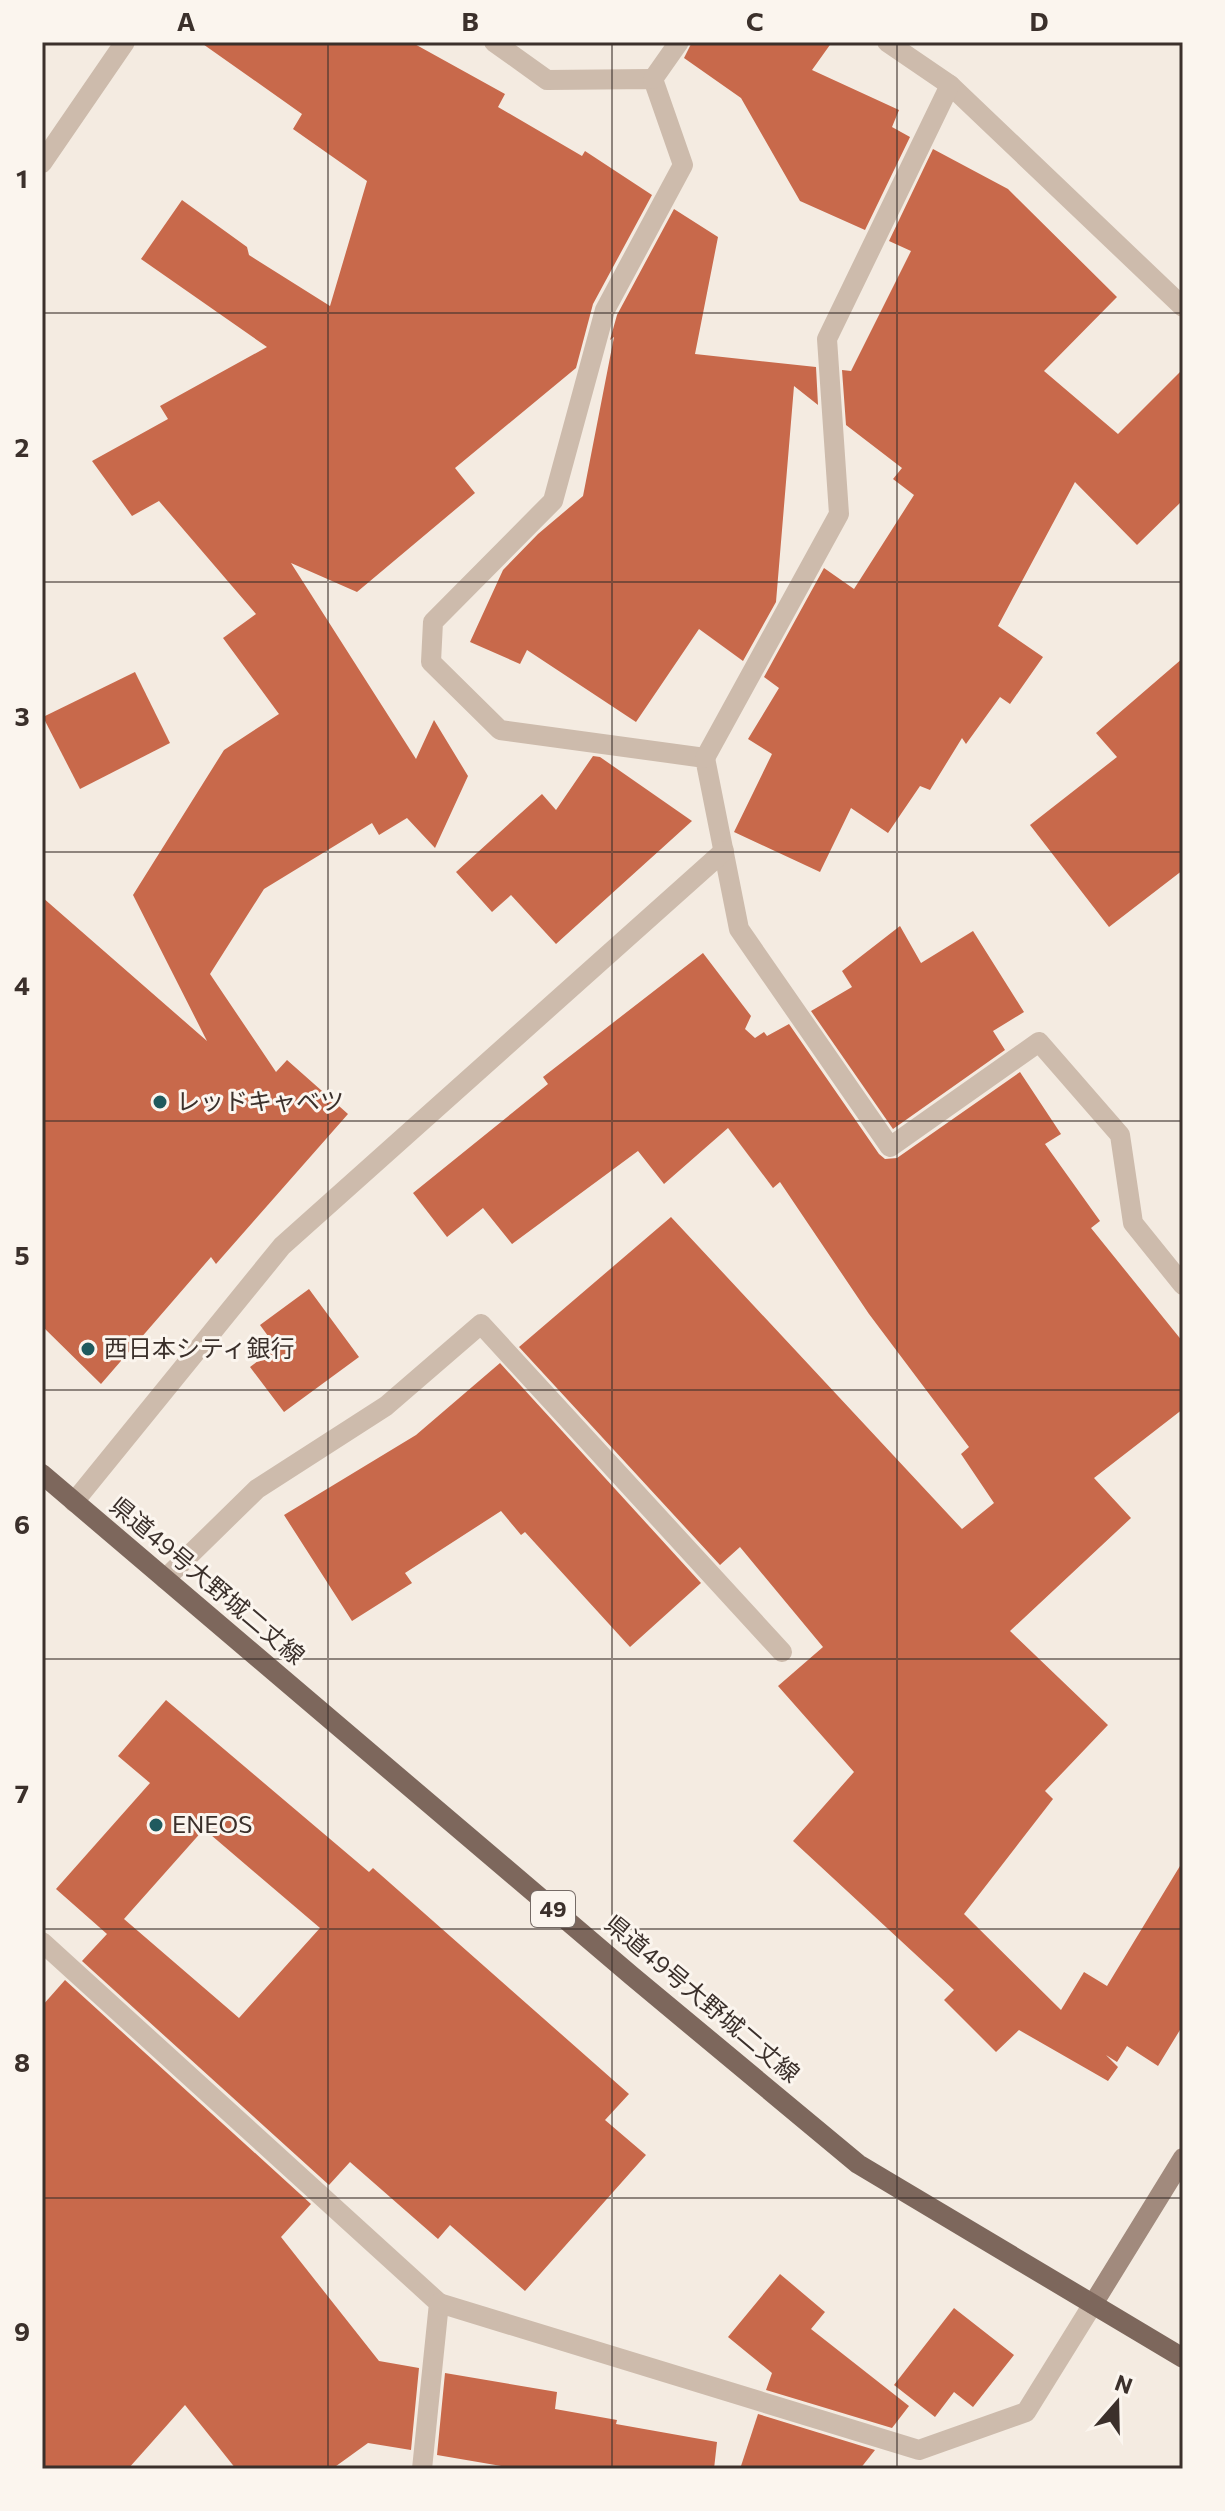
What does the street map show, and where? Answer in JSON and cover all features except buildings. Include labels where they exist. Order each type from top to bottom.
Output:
[{"type":"main road","name":"県道49号大野城二丈線","points":[[42,1474],[858,2164],[1183,2358]]},
{"type":"main road","points":[[1093,2304],[1183,2158]]},
{"type":"street","points":[[42,163],[125,42]]},
{"type":"street","points":[[494,42],[547,80],[653,79]]},
{"type":"street","points":[[653,79],[679,42]]},
{"type":"street","points":[[887,42],[950,85],[1183,307]]},
{"type":"street","points":[[653,79],[683,165],[605,310],[553,501],[433,622],[431,662],[500,730],[705,758]]},
{"type":"street","points":[[950,85],[827,339],[839,514],[705,758],[739,929],[890,1147],[1039,1042],[1120,1135],[1133,1223],[1183,1285]]},
{"type":"street","points":[[74,1502],[282,1246],[724,851]]},
{"type":"street","points":[[165,1579],[257,1489],[386,1406],[481,1324],[782,1652]]},
{"type":"street","points":[[42,1942],[439,2303],[919,2450],[1026,2412],[1093,2304]]},
{"type":"street","points":[[422,2469],[439,2303]]},
{"type":"place","name":"レッドキャベツ","points":[[160,1102]]},
{"type":"place","name":"西日本シティ銀行","points":[[88,1349]]},
{"type":"place","name":"ENEOS","points":[[156,1825]]}]
